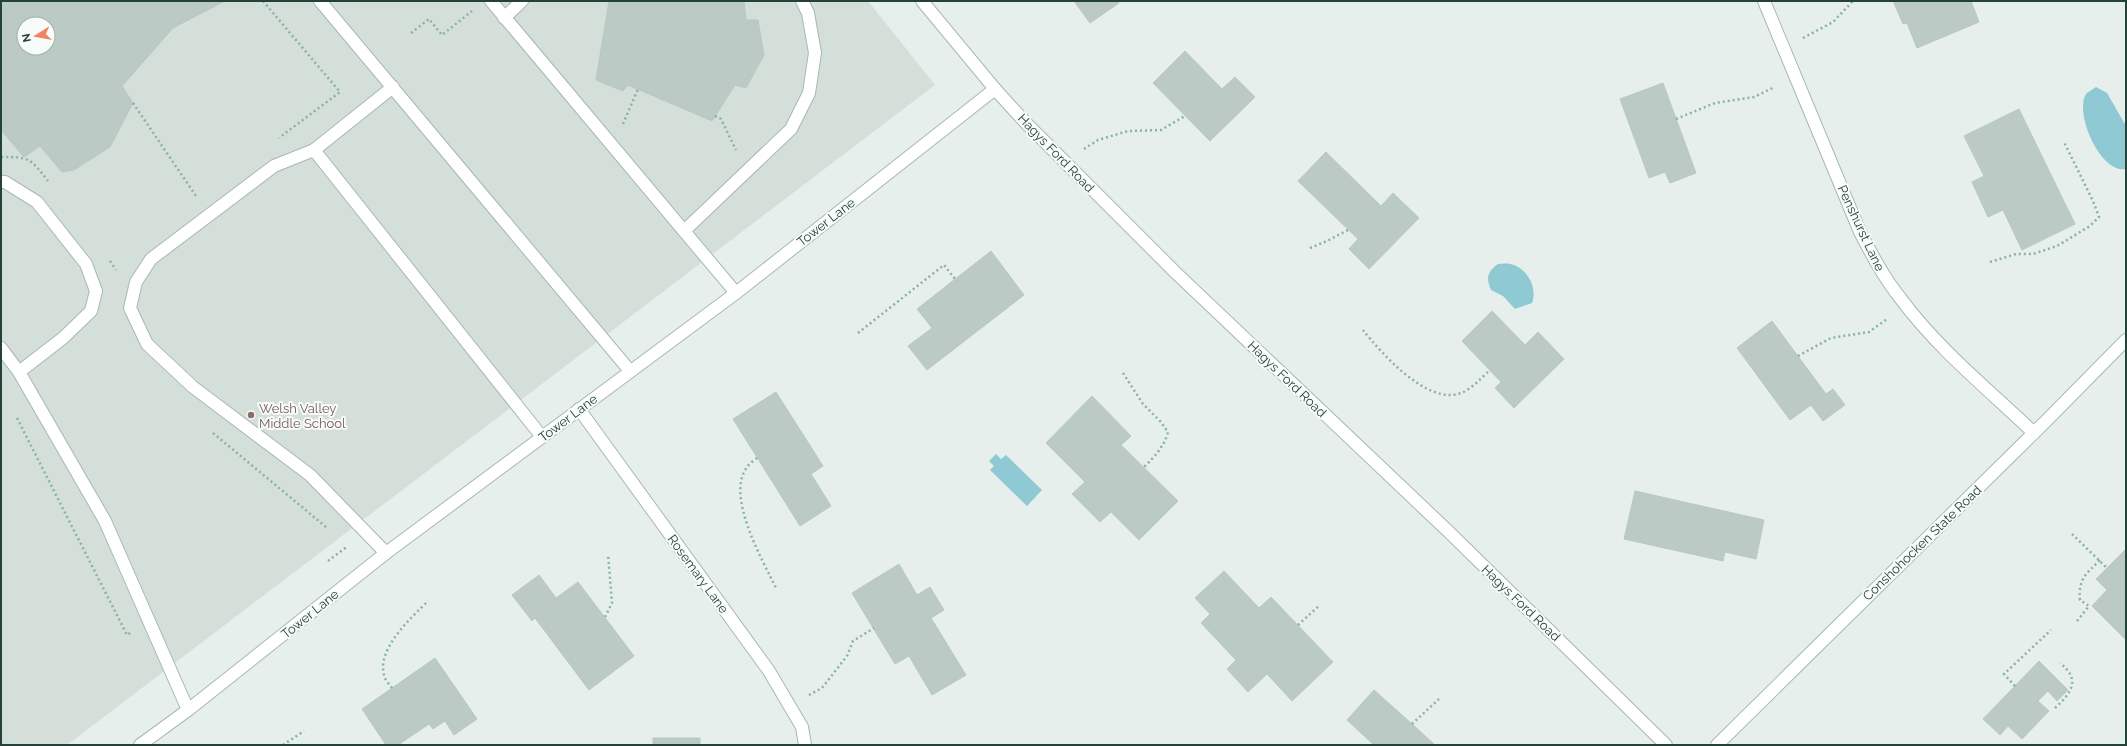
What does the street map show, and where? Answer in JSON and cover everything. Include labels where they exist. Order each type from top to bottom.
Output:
[{"type":"street","points":[[320,1],[630,371]]},
{"type":"street","points":[[490,1],[736,292]]},
{"type":"street","points":[[504,18],[522,1]]},
{"type":"street","points":[[684,231],[745,175],[791,129],[809,93],[815,53],[808,13],[802,1]]},
{"type":"street","name":"Hagys Ford Road","points":[[922,1],[995,89],[1064,162],[1176,273],[1450,533],[1666,745]]},
{"type":"street","name":"Penshurst Lane","points":[[1764,1],[1860,232],[1878,268],[1906,305],[1951,354],[2034,433]]},
{"type":"street","points":[[386,553],[310,475],[193,387],[147,344],[130,308],[136,282],[151,259],[274,166],[314,150],[393,87]]},
{"type":"street","name":"Tower Lane","points":[[140,745],[188,710],[386,553],[736,292],[995,89]]},
{"type":"street","points":[[314,150],[542,437]]},
{"type":"street","points":[[1,182],[5,182],[37,202],[86,264],[96,291],[91,310],[63,338],[19,372]]},
{"type":"street","name":"Conshohocken State Road","points":[[1717,745],[2034,433],[2126,340]]},
{"type":"street","points":[[1,348],[19,372],[105,522],[188,710]]},
{"type":"street","name":"Rosemary Lane","points":[[579,409],[769,671],[802,727],[805,745]]},
{"type":"path","points":[[263,1],[340,92],[278,139]]},
{"type":"path","points":[[1783,47],[1833,22],[1853,1]]},
{"type":"path","points":[[411,33],[429,19],[442,35],[479,6]]},
{"type":"path","points":[[1676,119],[1715,103],[1754,97],[1796,77]]},
{"type":"path","points":[[613,147],[638,89]]},
{"type":"path","points":[[133,103],[198,200]]},
{"type":"path","points":[[715,116],[721,119],[735,145],[745,175]]},
{"type":"path","points":[[1064,162],[1098,140],[1128,131],[1161,130],[1185,116]]},
{"type":"path","points":[[1990,262],[2016,254],[2034,254],[2057,246],[2090,226],[2099,218],[2093,200],[2064,142]]},
{"type":"path","points":[[1310,248],[1328,241],[1348,230]]},
{"type":"path","points":[[858,332],[944,265],[955,279]]},
{"type":"path","points":[[1798,356],[1831,338],[1869,332],[1906,305]]},
{"type":"path","points":[[1363,330],[1382,354],[1414,382],[1444,394],[1461,394],[1490,370]]},
{"type":"path","points":[[1124,373],[1143,404],[1160,421],[1168,432],[1166,441],[1160,451],[1144,467]]},
{"type":"path","points":[[14,413],[127,635],[132,632]]},
{"type":"path","points":[[757,458],[747,466],[742,478],[741,498],[749,534],[776,588]]},
{"type":"path","points":[[2072,534],[2107,568]]},
{"type":"path","points":[[605,617],[612,604],[608,554]]},
{"type":"path","points":[[2077,621],[2089,606],[2080,600],[2078,587],[2083,577],[2100,560]]},
{"type":"path","points":[[392,688],[385,678],[383,665],[387,649],[404,625],[428,601]]},
{"type":"path","points":[[1298,625],[1320,605]]},
{"type":"path","points":[[789,705],[822,688],[847,656],[853,641],[874,628]]},
{"type":"path","points":[[2015,686],[2004,674],[2051,630]]},
{"type":"path","points":[[2055,708],[2067,696],[2072,687],[2073,680],[2069,670],[2060,663]]},
{"type":"path","points":[[1412,724],[1439,699]]},
{"type":"path","points":[[283,745],[304,731]]},
{"type":"shaded area","name":"Welsh Valley Middle School","points":[[1,1],[868,1],[935,85],[67,745],[1,745]]},
{"type":"water","points":[[2096,87],[2107,93],[2126,126],[2126,169],[2117,168],[2099,153],[2087,128],[2083,103],[2086,94]]},
{"type":"water","points":[[1498,264],[1509,264],[1516,266],[1526,274],[1532,285],[1532,303],[1515,309],[1503,296],[1491,290],[1488,282],[1488,276]]},
{"type":"water","points":[[996,454],[1001,459],[1006,455],[1042,490],[1027,506],[990,470],[994,466],[989,461]]},
{"type":"building","points":[[1,1],[225,1],[173,28],[122,86],[133,103],[110,147],[74,170],[62,172],[40,146],[24,157],[1,130]]},
{"type":"building","points":[[609,1],[744,1],[746,20],[758,20],[764,55],[746,88],[735,85],[712,121],[628,85],[623,91],[596,80]]},
{"type":"building","points":[[1074,1],[1117,1],[1119,3],[1090,23]]},
{"type":"building","points":[[1893,1],[1971,1],[1979,22],[1917,48],[1907,23],[1903,24]]},
{"type":"building","points":[[1185,51],[1222,89],[1235,77],[1255,97],[1210,141],[1153,83]]},
{"type":"building","points":[[1663,83],[1696,173],[1670,183],[1665,172],[1649,178],[1620,99]]},
{"type":"building","points":[[2019,109],[2075,224],[2022,250],[2003,210],[1988,217],[1972,182],[1984,176],[1964,136]]},
{"type":"building","points":[[1326,152],[1381,206],[1393,193],[1419,218],[1369,269],[1349,249],[1358,239],[1298,181]]},
{"type":"building","points":[[991,251],[1024,295],[927,370],[908,346],[932,328],[917,309]]},
{"type":"building","points":[[1492,311],[1525,345],[1538,332],[1564,359],[1514,408],[1495,388],[1501,382],[1462,341]]},
{"type":"building","points":[[1772,321],[1826,394],[1833,389],[1845,405],[1823,421],[1811,405],[1790,420],[1737,348]]},
{"type":"building","points":[[776,392],[823,466],[811,474],[831,506],[800,526],[733,419]]},
{"type":"building","points":[[1092,396],[1131,436],[1121,445],[1178,501],[1139,540],[1111,512],[1100,522],[1072,494],[1085,482],[1046,443]]},
{"type":"building","points":[[1635,491],[1764,520],[1756,559],[1725,552],[1723,561],[1624,539]]},
{"type":"building","points":[[2126,549],[2126,640],[2092,606],[2107,590],[2096,579]]},
{"type":"building","points":[[899,564],[917,595],[930,587],[944,610],[931,618],[966,675],[932,695],[909,656],[895,664],[852,593]]},
{"type":"building","points":[[1224,571],[1259,608],[1271,597],[1333,662],[1292,701],[1267,674],[1248,692],[1227,669],[1236,660],[1201,623],[1210,614],[1195,598]]},
{"type":"building","points":[[539,575],[556,598],[578,582],[634,656],[589,690],[535,618],[532,621],[512,595]]},
{"type":"building","points":[[435,658],[477,719],[454,735],[445,721],[433,729],[429,724],[398,745],[386,745],[362,709]]},
{"type":"building","points":[[2039,661],[2068,690],[2057,701],[2048,691],[2038,701],[2049,711],[2022,739],[2008,726],[2000,735],[1983,719]]},
{"type":"building","points":[[1374,690],[1435,745],[1374,745],[1347,720]]},
{"type":"building","points":[[653,738],[700,738],[700,745],[653,745]]},
{"type":"place","name":"Welsh Valley Middle School","points":[[251,415]]}]
